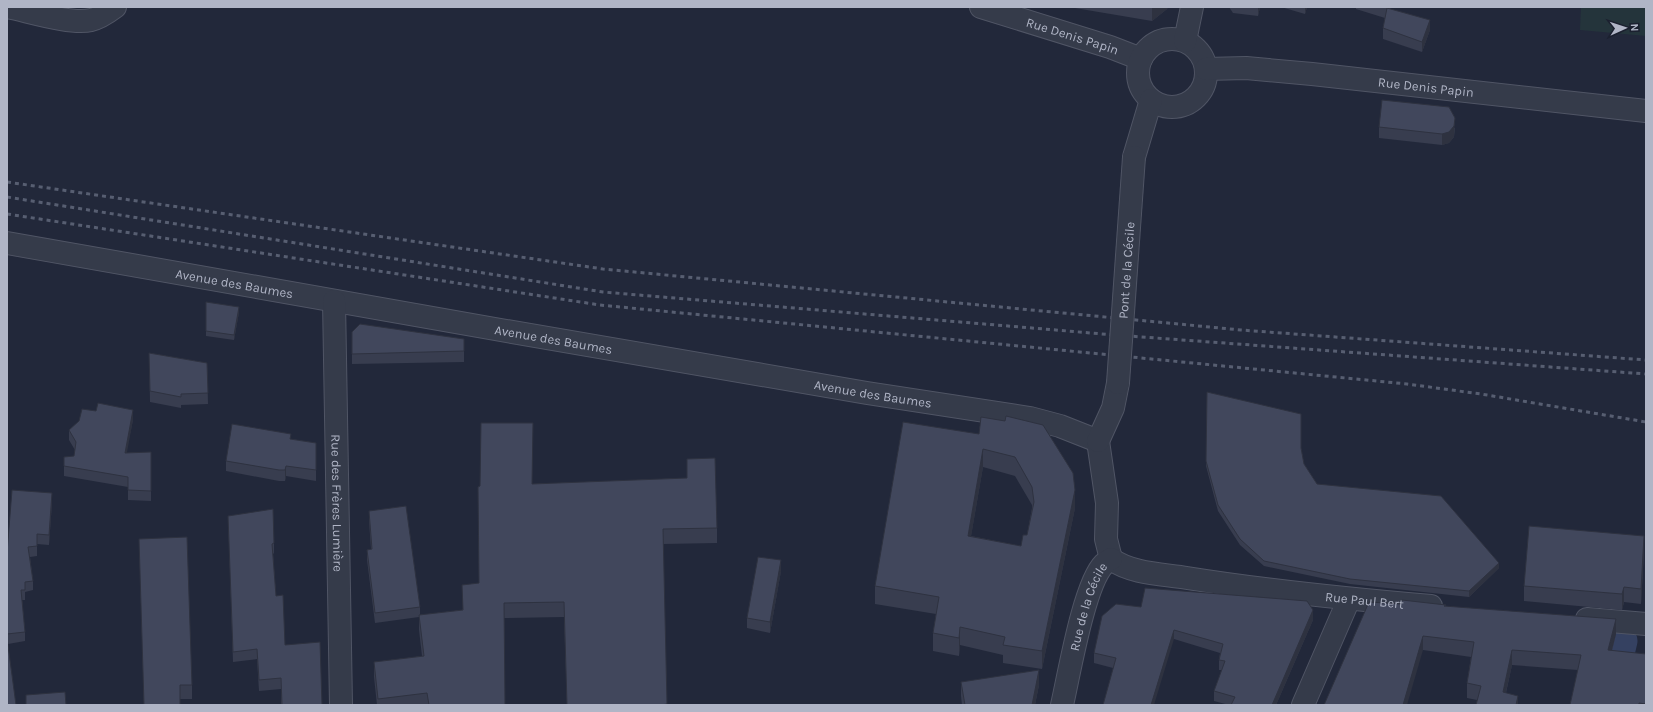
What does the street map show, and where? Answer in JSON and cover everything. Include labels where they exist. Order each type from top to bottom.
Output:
[{"type":"street","points":[[7,7],[75,21],[90,21],[110,11]]},
{"type":"street","name":"Rue Denis Papin","points":[[981,7],[1110,47],[1141,59]]},
{"type":"street","points":[[1185,41],[1192,7]]},
{"type":"street","points":[[1172,39],[1185,41],[1196,48],[1203,57],[1206,69],[1205,82],[1199,95],[1189,103],[1176,108],[1162,106],[1151,100],[1143,91],[1139,81],[1138,70],[1141,59],[1148,48],[1160,41],[1172,39]]},
{"type":"street","name":"Rue Denis Papin","points":[[1206,69],[1246,68],[1312,74],[1646,111]]},
{"type":"street","name":"Pont de la Cécile","points":[[1098,441],[1113,408],[1118,383],[1134,157],[1151,100]]},
{"type":"street","name":"Avenue des Baumes","points":[[7,243],[874,394],[1030,418],[1060,426],[1098,441]]},
{"type":"street","name":"Rue des Frères Lumière","points":[[334,301],[341,705]]},
{"type":"street","name":"Rue de la Cécile","points":[[1062,705],[1086,600],[1098,573],[1104,564],[1111,559],[1106,539],[1107,503],[1098,441]]},
{"type":"street","name":"Rue Paul Bert","points":[[1111,559],[1118,563],[1148,572],[1208,581],[1349,599],[1450,607]]},
{"type":"street","points":[[1303,705],[1349,599]]},
{"type":"street","points":[[1566,617],[1646,624]]},
{"type":"shaded area","points":[[1581,7],[1646,7],[1646,36],[1580,30]]},
{"type":"building","points":[[1387,8],[1430,20],[1422,42],[1383,28]]},
{"type":"building","points":[[1382,100],[1449,107],[1455,118],[1454,126],[1449,132],[1442,134],[1379,127]]},
{"type":"building","points":[[206,302],[239,307],[234,335],[206,331]]},
{"type":"building","points":[[360,324],[464,339],[464,351],[352,354],[352,332]]},
{"type":"building","points":[[149,353],[207,363],[208,393],[181,394],[181,397],[150,391]]},
{"type":"building","points":[[1207,392],[1301,414],[1301,448],[1304,464],[1317,484],[1441,496],[1499,563],[1469,591],[1350,579],[1264,561],[1240,539],[1218,505],[1206,461]]},
{"type":"building","points":[[98,403],[133,410],[125,453],[151,452],[151,491],[128,490],[128,477],[64,466],[64,457],[74,456],[76,442],[69,430],[79,421],[82,409],[96,411]]},
{"type":"building","points":[[1006,416],[1043,425],[1073,473],[1075,490],[1042,651],[1003,645],[1005,637],[960,627],[959,638],[933,633],[939,597],[875,586],[903,422],[979,434],[981,417],[1005,421]],"holes":[[[983,449],[1015,457],[1032,487],[1034,502],[1027,535],[1023,535],[1021,546],[968,536]]]},
{"type":"building","points":[[481,423],[533,423],[532,484],[687,478],[687,459],[715,458],[717,528],[663,529],[667,704],[567,705],[564,602],[504,603],[505,705],[429,705],[427,693],[378,699],[374,662],[424,656],[419,615],[463,610],[462,585],[479,583],[478,487],[480,486]]},
{"type":"building","points":[[232,424],[291,434],[290,439],[316,443],[316,470],[286,466],[285,470],[279,470],[226,461]]},
{"type":"building","points":[[12,490],[52,493],[49,535],[37,534],[37,546],[28,547],[33,581],[25,582],[25,590],[21,590],[25,632],[7,634],[7,553]]},
{"type":"building","points":[[406,506],[420,607],[375,613],[367,550],[372,549],[369,511]]},
{"type":"building","points":[[273,509],[274,543],[272,544],[276,596],[283,595],[285,645],[320,642],[322,705],[282,705],[281,678],[259,680],[257,649],[233,652],[228,516]]},
{"type":"building","points":[[1529,526],[1644,536],[1641,589],[1624,587],[1622,594],[1524,586]]},
{"type":"building","points":[[187,537],[192,685],[180,685],[180,705],[144,705],[139,539]]},
{"type":"building","points":[[758,557],[781,560],[770,622],[747,618]]},
{"type":"building","points":[[1145,588],[1307,601],[1313,610],[1272,705],[1231,705],[1235,697],[1214,691],[1225,661],[1219,660],[1223,644],[1174,630],[1151,705],[1103,705],[1116,658],[1094,653],[1102,616],[1116,604],[1141,607]]},
{"type":"building","points":[[1402,600],[1446,605],[1444,606],[1616,619],[1608,650],[1646,654],[1646,704],[1570,705],[1581,655],[1512,650],[1503,692],[1518,696],[1516,705],[1476,705],[1481,686],[1467,683],[1474,642],[1423,636],[1403,705],[1324,705],[1369,602],[1401,604]]},
{"type":"building","points":[[7,638],[16,705],[7,705]]},
{"type":"building","points":[[1039,670],[1032,705],[965,705],[961,682]]},
{"type":"building","points":[[65,692],[66,705],[26,705],[26,695]]},
{"type":"waterway","points":[[1608,705],[1623,641]]},
{"type":"railway","points":[[7,182],[603,269],[1241,330],[1646,360]]},
{"type":"railway","points":[[7,197],[603,292],[1115,335],[1646,374]]},
{"type":"railway","points":[[7,214],[600,305],[1407,384],[1481,394],[1646,422]]}]
